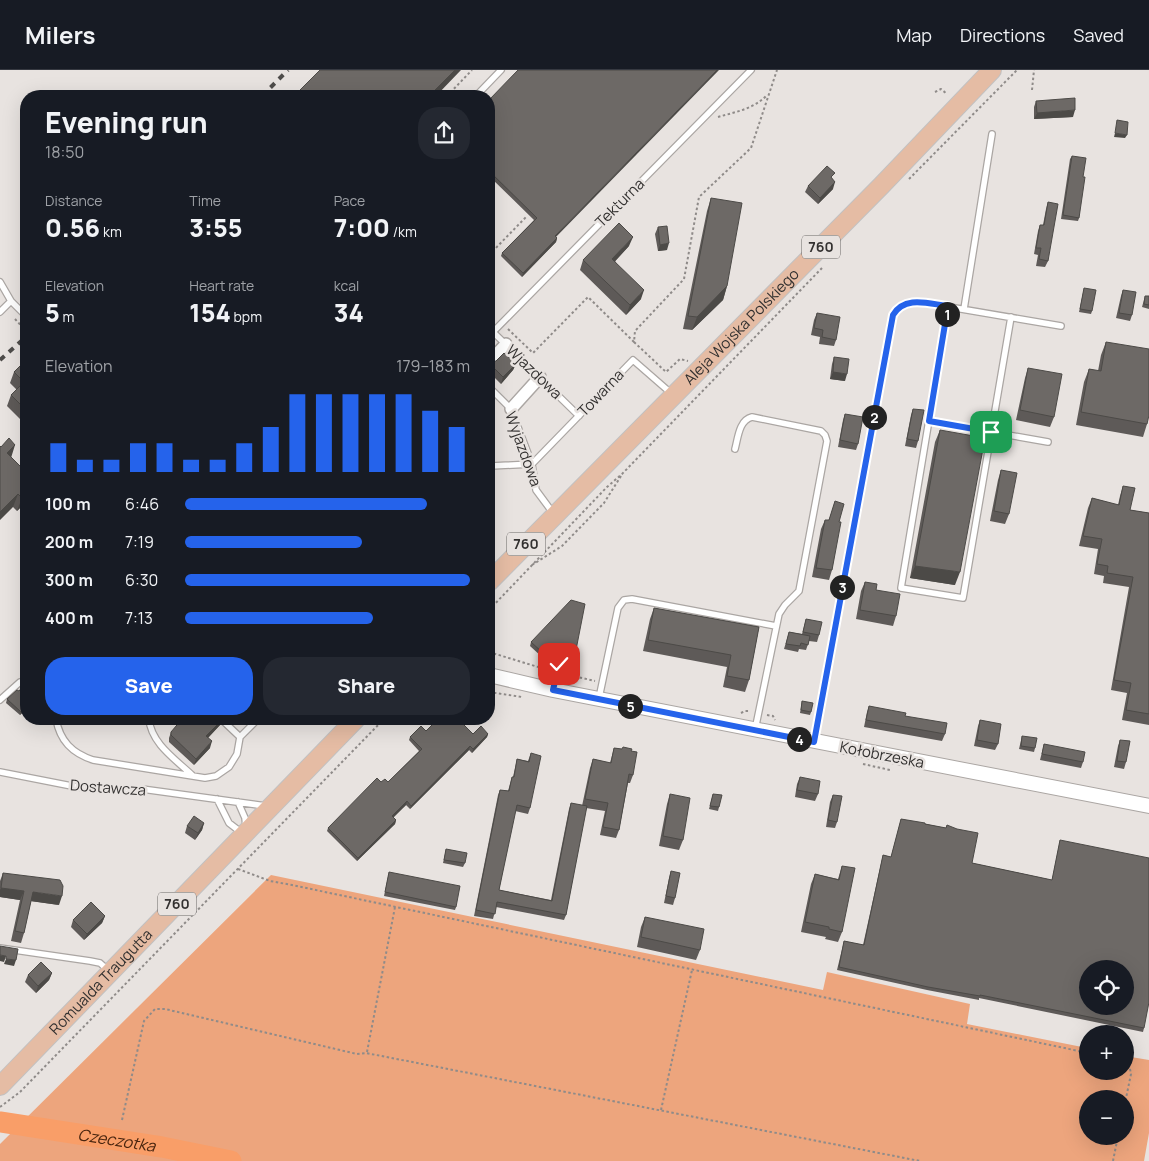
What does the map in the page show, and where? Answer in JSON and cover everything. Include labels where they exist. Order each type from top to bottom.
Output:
[{"type":"main road","name":"Aleja Wojska Polskiego","points":[[495,576],[554,514],[881,186],[992,70]]},
{"type":"main road","name":"760","points":[[244,835],[350,725]]},
{"type":"main road","name":"Romualda Traugutta","points":[[0,1086],[244,835]]},
{"type":"street","points":[[495,356],[506,344]]},
{"type":"street","points":[[511,409],[540,377]]},
{"type":"street","name":"Kołobrzeska","points":[[495,675],[553,690],[1149,806]]},
{"type":"lane","points":[[482,90],[501,70]]},
{"type":"lane","name":"Tekturna","points":[[495,328],[751,70]]},
{"type":"lane","points":[[964,309],[992,134]]},
{"type":"lane","points":[[0,282],[11,301],[20,310]]},
{"type":"lane","points":[[0,312],[11,301]]},
{"type":"lane","points":[[814,742],[893,315],[897,308],[907,302],[920,302],[1061,326]]},
{"type":"lane","points":[[948,306],[901,588],[963,598],[1011,317]]},
{"type":"lane","name":"Wjazdowa","points":[[495,336],[506,344],[579,416]]},
{"type":"lane","name":"Towarna","points":[[532,464],[633,360],[673,395]]},
{"type":"lane","name":"Wyjazdowa","points":[[495,393],[511,409],[532,464],[536,490],[554,514]]},
{"type":"lane","points":[[735,449],[742,425],[748,418],[821,431],[825,435],[827,442],[798,591],[779,614],[755,730]]},
{"type":"lane","points":[[929,421],[1048,442]]},
{"type":"lane","points":[[495,466],[532,464]]},
{"type":"lane","points":[[672,606],[674,598]]},
{"type":"lane","points":[[598,699],[618,608],[624,600],[632,599],[776,626]]},
{"type":"lane","points":[[553,690],[559,664]]},
{"type":"lane","points":[[0,700],[20,682]]},
{"type":"lane","points":[[58,725],[63,739],[70,749],[79,755],[93,760],[205,778],[222,773],[229,768],[238,754],[240,737],[252,725]]},
{"type":"lane","points":[[150,725],[155,739],[193,776]]},
{"type":"lane","points":[[227,725],[240,737]]},
{"type":"lane","name":"Dostawcza","points":[[0,772],[87,789],[142,789],[271,807]]},
{"type":"lane","points":[[218,799],[229,823],[244,835],[246,826],[238,802]]},
{"type":"lane","points":[[0,948],[90,960],[100,963],[110,972]]},
{"type":"path","points":[[453,90],[472,70]]},
{"type":"path","points":[[634,342],[635,331],[684,279],[699,197],[751,148],[776,70]]},
{"type":"path","points":[[906,182],[1016,70]]},
{"type":"path","points":[[1032,90],[1034,70]]},
{"type":"path","points":[[495,249],[527,216]]},
{"type":"path","points":[[495,603],[528,567],[622,474],[823,267]]},
{"type":"path","points":[[495,316],[533,353],[588,297],[666,372],[680,359],[687,360],[698,371]]},
{"type":"path","points":[[15,319],[20,324]]},
{"type":"path","points":[[528,567],[562,546],[604,504],[622,474]]},
{"type":"path","points":[[0,1107],[26,1086],[378,725]]},
{"type":"path","points":[[238,869],[270,881],[1079,1051]]},
{"type":"path","points":[[366,1053],[395,907]]},
{"type":"path","points":[[661,1110],[692,970]]},
{"type":"path","points":[[122,1120],[144,1021],[154,1009],[165,1009],[356,1054],[366,1053],[920,1161]]},
{"type":"path","points":[[1113,1161],[1116,1145]]},
{"type":"shaded area","points":[[271,875],[823,990],[827,972],[970,1004],[967,1024],[1079,1046],[1079,1080],[1134,1080],[1134,1058],[1149,1060],[1149,1133],[1144,1161],[0,1161],[0,1144]]},
{"type":"building","points":[[320,70],[455,70],[435,90],[300,90]]},
{"type":"building","points":[[518,70],[717,70],[555,236],[557,238],[523,273],[502,253],[537,218],[495,177],[495,94]]},
{"type":"building","points":[[1075,98],[1075,110],[1037,113],[1036,101]]},
{"type":"building","points":[[1117,120],[1128,122],[1127,135],[1115,133]]},
{"type":"building","points":[[1072,156],[1086,158],[1079,218],[1063,215]]},
{"type":"building","points":[[827,166],[835,173],[831,177],[835,182],[820,198],[808,186]]},
{"type":"building","points":[[711,198],[742,203],[727,286],[697,317],[688,316]]},
{"type":"building","points":[[1048,202],[1058,204],[1048,261],[1039,259],[1041,248],[1036,248],[1040,225],[1044,225]]},
{"type":"building","points":[[619,223],[633,237],[612,259],[644,290],[630,305],[583,260]]},
{"type":"building","points":[[667,226],[669,243],[660,245],[658,227]]},
{"type":"building","points":[[1084,288],[1096,290],[1092,311],[1080,309]]},
{"type":"building","points":[[1123,290],[1136,292],[1132,315],[1119,313]]},
{"type":"building","points":[[1145,296],[1149,296],[1149,305],[1144,304]]},
{"type":"building","points":[[817,313],[840,317],[836,340],[822,337],[823,330],[814,328]]},
{"type":"building","points":[[1106,342],[1149,349],[1149,415],[1147,424],[1081,412],[1089,369],[1101,371]]},
{"type":"building","points":[[504,353],[516,364],[503,377],[495,369],[496,361]]},
{"type":"building","points":[[834,357],[849,359],[847,374],[833,372]]},
{"type":"building","points":[[20,366],[20,378],[14,372]]},
{"type":"building","points":[[1028,368],[1062,374],[1054,417],[1020,410]]},
{"type":"building","points":[[20,386],[20,404],[11,395]]},
{"type":"building","points":[[913,409],[924,410],[918,441],[907,439]]},
{"type":"building","points":[[845,414],[863,417],[858,444],[840,440]]},
{"type":"building","points":[[940,430],[985,438],[960,572],[915,566]]},
{"type":"building","points":[[9,438],[15,445],[7,453],[20,466],[20,496],[18,494],[0,512],[0,446]]},
{"type":"building","points":[[1001,470],[1017,473],[1009,514],[994,511]]},
{"type":"building","points":[[1123,486],[1135,488],[1130,510],[1149,513],[1149,714],[1126,710],[1131,683],[1114,680],[1133,577],[1107,573],[1108,566],[1097,564],[1102,539],[1083,536],[1092,498],[1119,505]]},
{"type":"building","points":[[835,501],[844,504],[839,522],[841,522],[832,570],[816,568],[825,520],[829,520]]},
{"type":"building","points":[[865,582],[877,584],[876,590],[900,594],[896,616],[860,610]]},
{"type":"building","points":[[571,600],[585,604],[574,660],[543,653],[531,642]]},
{"type":"building","points":[[654,608],[759,627],[749,680],[727,676],[731,655],[648,640]]},
{"type":"building","points":[[806,619],[822,622],[819,635],[803,632]]},
{"type":"building","points":[[789,632],[810,636],[808,645],[801,643],[800,646],[786,644]]},
{"type":"building","points":[[17,690],[20,690],[20,711],[7,699]]},
{"type":"building","points":[[802,701],[813,703],[811,712],[801,710]]},
{"type":"building","points":[[869,706],[906,713],[905,716],[947,723],[945,734],[866,720]]},
{"type":"building","points":[[980,720],[1001,724],[998,744],[977,740]]},
{"type":"building","points":[[177,725],[217,725],[206,736],[212,741],[196,759],[171,735],[171,732]]},
{"type":"building","points":[[432,725],[464,725],[473,734],[481,726],[488,734],[473,749],[470,746],[411,806],[407,801],[392,816],[396,820],[358,858],[328,828],[377,778],[381,782],[385,779],[388,782],[422,749],[410,737],[421,726],[426,731]]},
{"type":"building","points":[[1022,736],[1037,738],[1035,748],[1021,746]]},
{"type":"building","points":[[1120,740],[1130,741],[1126,762],[1117,761]]},
{"type":"building","points":[[1044,744],[1085,752],[1083,762],[1042,754]]},
{"type":"building","points":[[623,747],[637,752],[633,775],[629,774],[619,830],[603,827],[608,803],[585,799],[593,759],[611,763],[614,748],[622,749]]},
{"type":"building","points":[[531,753],[541,756],[530,808],[517,805],[499,890],[552,901],[571,803],[587,806],[566,915],[497,902],[495,914],[476,910],[500,790],[509,791],[517,759],[529,762]]},
{"type":"building","points":[[800,777],[820,781],[818,794],[797,790]]},
{"type":"building","points":[[670,794],[690,798],[683,840],[663,836]]},
{"type":"building","points":[[713,794],[722,795],[719,807],[710,806]]},
{"type":"building","points":[[833,795],[842,796],[837,822],[828,820]]},
{"type":"building","points":[[194,816],[204,823],[198,833],[187,826]]},
{"type":"building","points":[[901,819],[946,828],[947,825],[978,833],[972,863],[1052,880],[1060,840],[1149,858],[1149,1002],[1144,1028],[1079,1015],[1134,1015],[1134,960],[1079,960],[1079,1015],[980,995],[928,987],[839,967],[844,941],[864,945],[883,855],[891,857]]},
{"type":"building","points":[[446,849],[467,853],[465,863],[444,860]]},
{"type":"building","points":[[842,866],[855,868],[842,932],[805,922],[815,874],[839,880]]},
{"type":"building","points":[[671,871],[680,873],[675,898],[666,896]]},
{"type":"building","points":[[389,872],[460,886],[456,907],[385,892]]},
{"type":"building","points":[[3,873],[60,880],[63,886],[62,896],[33,892],[24,933],[15,931],[24,891],[1,888]]},
{"type":"building","points":[[91,902],[105,916],[87,934],[73,920]]},
{"type":"building","points":[[645,917],[704,929],[700,950],[641,937]]},
{"type":"building","points":[[0,946],[18,949],[16,960],[6,959],[6,956],[0,955]]},
{"type":"building","points":[[41,962],[52,973],[38,986],[28,975]]},
{"type":"waterway","name":"Czeczotka","points":[[0,1122],[162,1147],[231,1161]]},
{"type":"railway","points":[[268,90],[288,70]]},
{"type":"railway","points":[[0,360],[20,342]]},
{"type":"route","points":[[559,664],[553,690],[814,742],[893,315],[897,308],[907,302],[948,306],[929,421],[991,432]]}]
